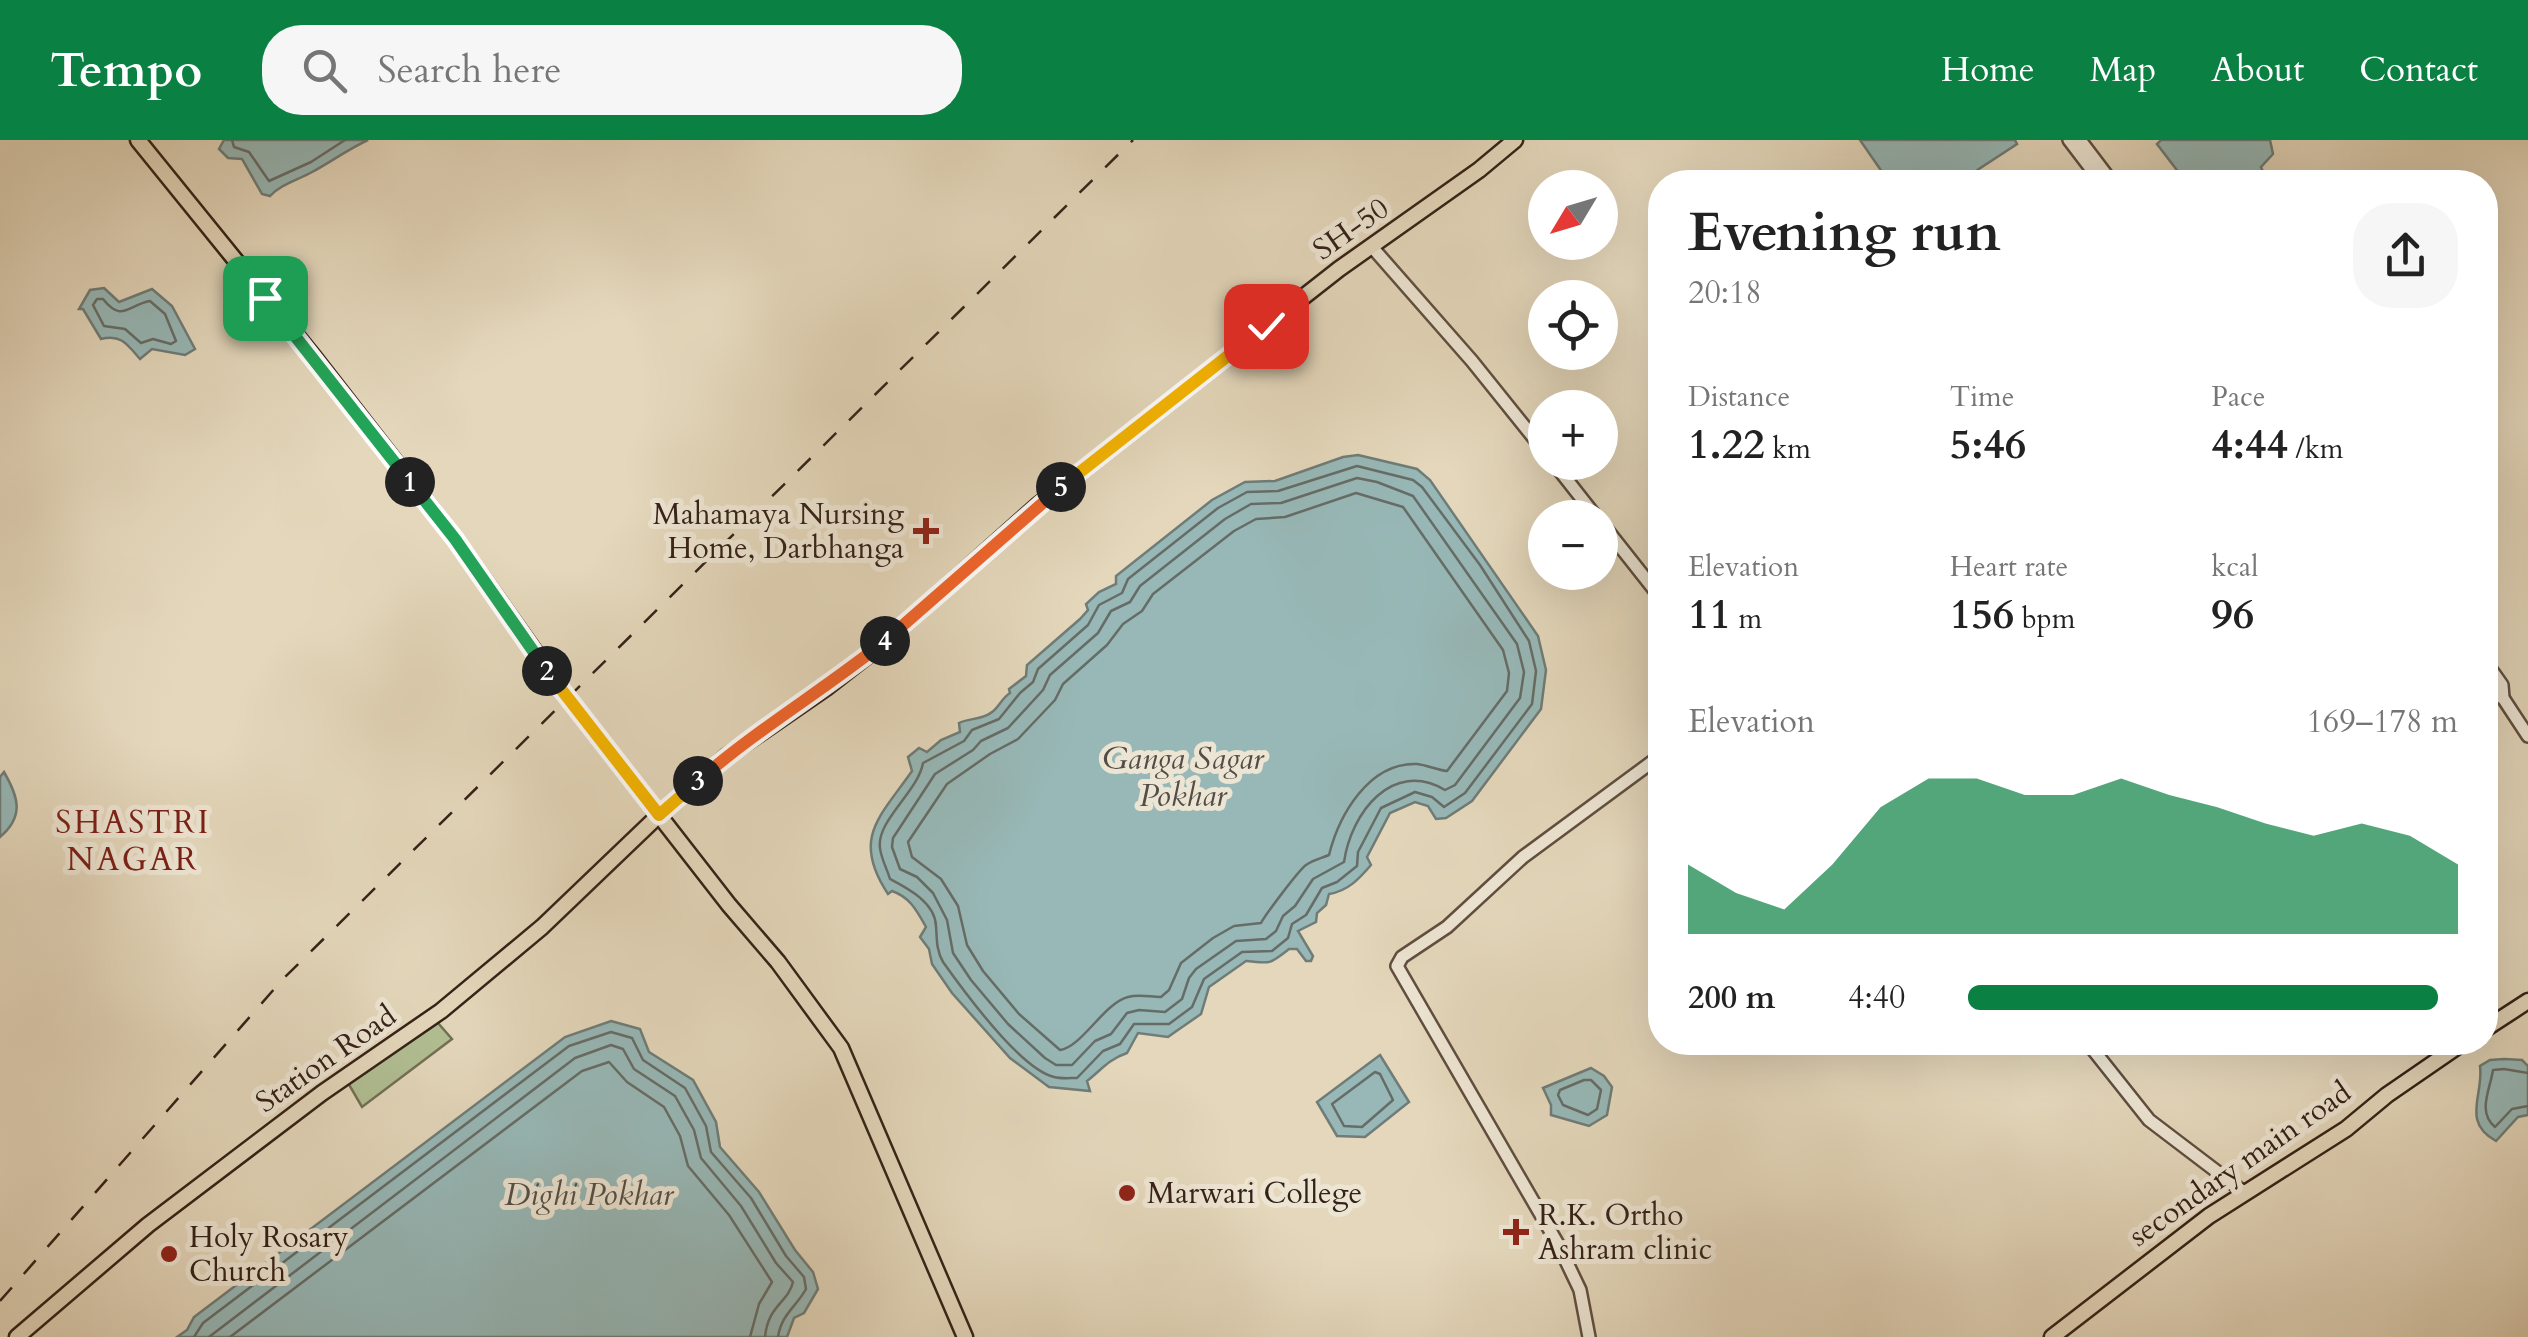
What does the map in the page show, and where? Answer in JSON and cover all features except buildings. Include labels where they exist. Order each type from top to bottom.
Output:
[{"type":"main road","points":[[138,140],[455,539],[561,689],[778,962],[846,1057],[965,1337]]},
{"type":"main road","name":"SH-50","points":[[659,815],[727,756],[886,641],[1037,506],[1515,140]]},
{"type":"main road","name":"Station Road","points":[[17,1337],[148,1225],[322,1092],[441,1011],[542,927],[659,815]]},
{"type":"main road","points":[[2498,1021],[2528,1001]]},
{"type":"main road","name":"secondary main road","points":[[2052,1337],[2209,1216],[2346,1129],[2386,1095],[2445,1055]]},
{"type":"street","points":[[2069,140],[2092,170]]},
{"type":"street","points":[[2080,140],[2103,170]]},
{"type":"street","points":[[1372,247],[1528,431]]},
{"type":"street","points":[[1567,480],[1582,500]]},
{"type":"street","points":[[1618,545],[1648,583]]},
{"type":"street","points":[[2498,679],[2503,698],[2528,736]]},
{"type":"street","points":[[2498,696],[2503,698]]},
{"type":"street","points":[[1590,1337],[1580,1290],[1559,1246],[1398,966],[1402,957],[1447,927],[1524,857],[1648,765]]},
{"type":"street","points":[[2097,1055],[2149,1120],[2245,1193]]},
{"type":"green space","points":[[438,1023],[452,1039],[362,1107],[348,1083]]},
{"type":"water","points":[[224,140],[368,140],[270,196],[262,194],[242,159],[228,158],[219,149]]},
{"type":"water","points":[[1860,140],[2015,140],[2017,144],[1977,170],[1881,170]]},
{"type":"water","points":[[2161,140],[2270,140],[2273,154],[2262,170],[2177,170],[2157,144]]},
{"type":"water","points":[[104,288],[119,302],[152,289],[172,306],[195,349],[185,355],[152,349],[140,359],[119,339],[101,339],[83,309],[79,309],[90,290]]},
{"type":"water","name":"Ganga Sagar Pokhar","points":[[1358,455],[1417,469],[1430,480],[1538,636],[1546,670],[1541,709],[1472,801],[1446,818],[1436,819],[1428,806],[1415,802],[1390,813],[1367,857],[1371,865],[1347,887],[1329,894],[1316,922],[1298,931],[1313,956],[1311,961],[1306,961],[1297,949],[1289,949],[1270,962],[1246,961],[1209,987],[1201,1014],[1168,1037],[1138,1033],[1127,1053],[1087,1081],[1090,1091],[1049,1087],[1010,1058],[952,993],[920,937],[926,927],[919,915],[904,897],[892,891],[888,894],[877,875],[871,843],[874,829],[912,771],[908,757],[919,748],[927,752],[941,740],[960,732],[959,723],[994,710],[1010,693],[1009,689],[1026,676],[1027,665],[1088,610],[1086,604],[1116,584],[1116,576],[1212,500],[1245,482],[1275,481]]},
{"type":"water","points":[[4,772],[17,806],[13,821],[0,837],[0,777]]},
{"type":"water","name":"Dighi Pokhar","points":[[611,1021],[640,1029],[649,1052],[693,1080],[716,1122],[720,1147],[759,1192],[813,1272],[818,1289],[804,1313],[794,1318],[787,1337],[177,1337],[187,1330],[194,1317],[565,1037]]},
{"type":"water","points":[[1380,1055],[1409,1102],[1365,1137],[1337,1136],[1317,1102]]},
{"type":"water","points":[[2504,1059],[2522,1060],[2528,1066],[2528,1115],[2518,1117],[2496,1141],[2485,1134],[2477,1117],[2480,1066]]},
{"type":"water","points":[[1591,1068],[1612,1087],[1607,1115],[1589,1126],[1551,1115],[1543,1088]]},
{"type":"railway","points":[[0,1301],[283,979],[1133,140]]},
{"type":"place","name":"Mahamaya Nursing Home, Darbhanga","points":[[926,531]]},
{"type":"place","name":"Marwari College","points":[[1127,1193]]},
{"type":"place","name":"R.K. Ortho Ashram clinic","points":[[1516,1232]]},
{"type":"place","name":"Holy Rosary Church","points":[[169,1254]]},
{"type":"district","name":"SHASTRI NAGAR","points":[[133,842]]},
{"type":"route","points":[[265,298],[455,539],[536,656],[659,815],[727,756],[886,641],[1037,506],[1266,326]]}]
